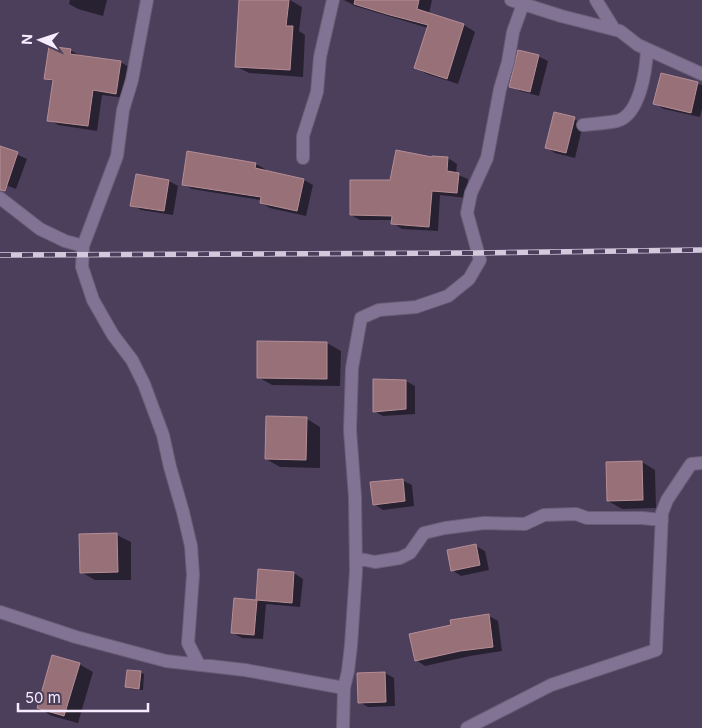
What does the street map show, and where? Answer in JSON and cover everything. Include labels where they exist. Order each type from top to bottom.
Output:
[{"type":"street","points":[[147,0],[132,80],[123,110],[117,156],[83,246],[82,267],[93,300],[113,335],[132,360],[144,384],[163,435],[191,546],[193,575],[188,643],[199,665]]},
{"type":"street","points":[[303,158],[303,136],[317,92],[320,57],[332,0]]},
{"type":"street","points":[[596,0],[614,29]]},
{"type":"street","points":[[334,728],[343,723],[344,688],[352,645],[356,558],[355,497],[350,430],[352,368],[361,318],[378,310],[416,307],[448,296],[469,279],[480,260],[467,213],[471,192],[487,158],[513,32],[526,3],[620,31],[647,50],[702,74]]},
{"type":"street","points":[[583,125],[619,120],[632,110],[639,95],[646,66],[647,50]]},
{"type":"street","points":[[0,198],[40,229],[65,241],[83,246]]},
{"type":"street","points":[[467,728],[551,685],[656,650],[662,513],[667,500],[691,464],[702,463]]},
{"type":"street","points":[[356,558],[375,562],[400,558],[410,553],[424,533],[484,523],[525,524],[544,515],[576,514],[587,518],[662,520]]},
{"type":"street","points":[[0,612],[76,637],[166,661],[245,670],[344,688]]},
{"type":"building","points":[[239,0],[289,0],[286,26],[293,26],[290,70],[235,67]]},
{"type":"building","points":[[355,0],[419,0],[417,9],[464,24],[447,79],[414,68],[428,25],[354,4]]},
{"type":"building","points":[[49,46],[71,49],[70,54],[121,61],[116,94],[93,90],[88,126],[47,121],[53,80],[44,79]]},
{"type":"building","points":[[518,50],[539,55],[530,92],[509,87]]},
{"type":"building","points":[[661,73],[698,82],[691,113],[653,104]]},
{"type":"building","points":[[554,112],[575,117],[566,153],[545,148]]},
{"type":"building","points":[[0,146],[18,152],[5,191],[0,190]]},
{"type":"building","points":[[396,150],[432,157],[448,157],[447,171],[459,173],[457,193],[432,191],[429,227],[391,224],[392,216],[350,215],[350,180],[390,180]]},
{"type":"building","points":[[187,151],[256,163],[255,168],[304,179],[297,211],[260,203],[261,197],[182,185]]},
{"type":"building","points":[[136,174],[169,180],[164,211],[130,206]]},
{"type":"building","points":[[257,341],[327,342],[327,379],[257,378]]},
{"type":"building","points":[[373,379],[406,380],[406,409],[373,412]]},
{"type":"building","points":[[266,416],[307,417],[306,460],[265,459]]},
{"type":"building","points":[[642,461],[643,500],[607,501],[606,462]]},
{"type":"building","points":[[403,479],[405,501],[373,505],[370,482]]},
{"type":"building","points":[[117,533],[118,572],[80,573],[79,534]]},
{"type":"building","points":[[476,544],[480,565],[451,571],[447,550]]},
{"type":"building","points":[[258,569],[294,572],[292,603],[257,600],[254,635],[231,633],[234,598],[256,600]]},
{"type":"building","points":[[489,614],[493,647],[460,651],[415,661],[409,634],[451,625],[450,620]]},
{"type":"building","points":[[52,655],[80,663],[64,716],[37,708]]},
{"type":"building","points":[[127,670],[141,671],[139,689],[125,687]]},
{"type":"building","points":[[385,672],[386,702],[358,703],[357,673]]},
{"type":"railway","points":[[0,255],[702,250]]}]
